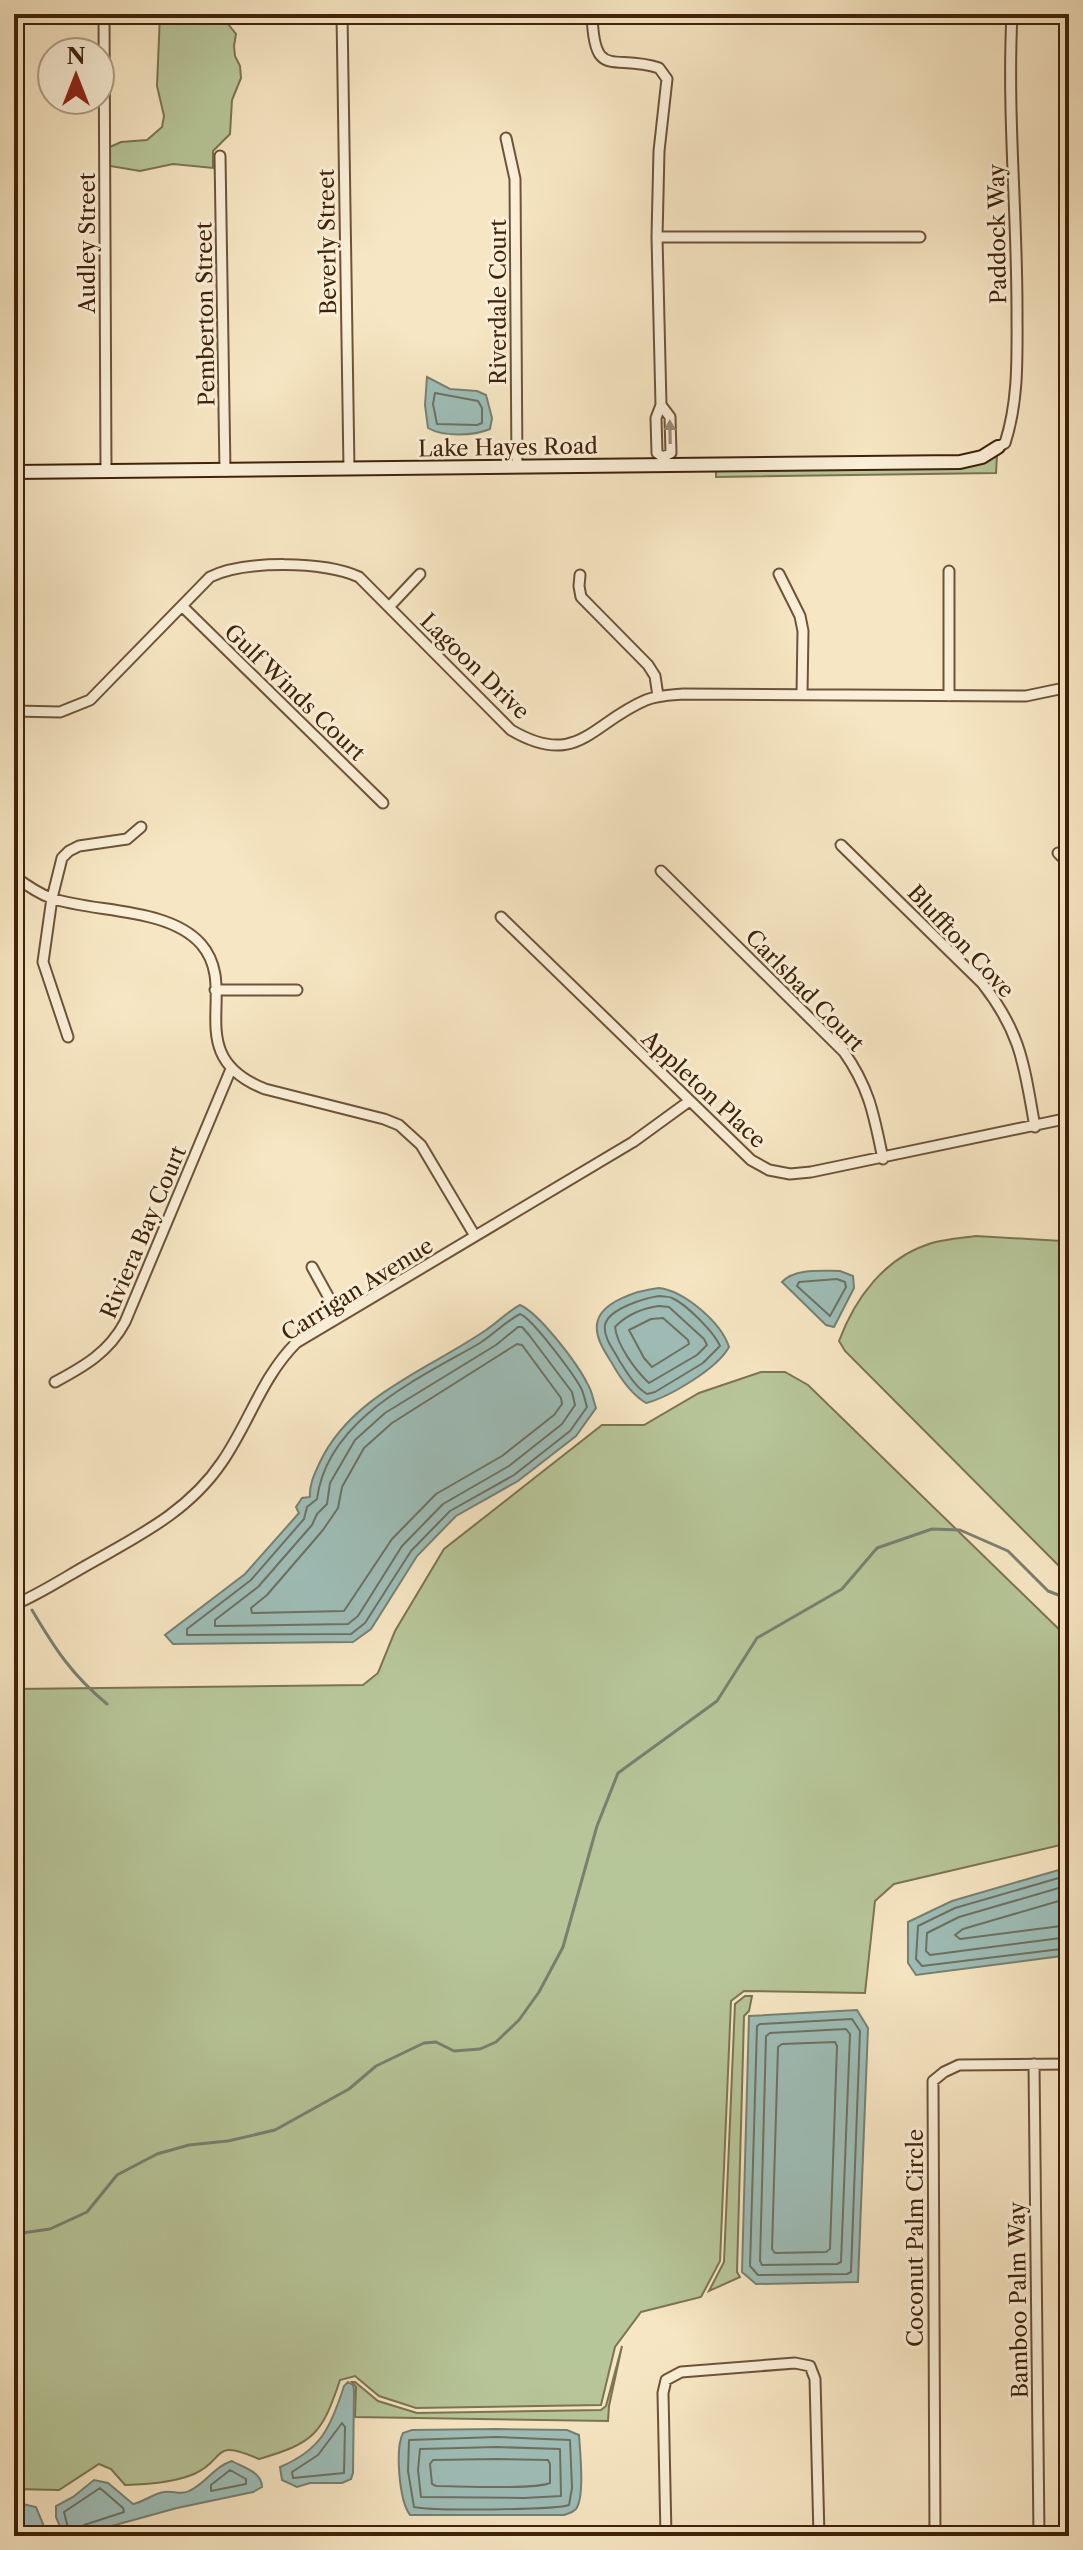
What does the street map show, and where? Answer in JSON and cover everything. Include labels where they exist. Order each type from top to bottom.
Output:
[{"type":"street","name":"Audley Street","points":[[104,14],[106,471]]},
{"type":"street","name":"Beverly Street","points":[[342,14],[349,469]]},
{"type":"street","points":[[592,14],[593,44],[598,55],[614,63],[648,64],[659,68],[667,79],[659,151],[657,237],[661,405],[656,418],[657,453],[664,461]]},
{"type":"street","name":"Paddock Way","points":[[998,447],[1005,443],[1012,422],[1017,380],[1016,207],[1008,80],[1012,14]]},
{"type":"street","name":"Riverdale Court","points":[[506,138],[515,179],[517,467]]},
{"type":"street","name":"Pemberton Street","points":[[220,156],[225,471]]},
{"type":"street","points":[[657,237],[920,237]]},
{"type":"street","name":"Lake Hayes Road","points":[[14,472],[517,467],[664,461],[960,462],[982,457],[998,447]]},
{"type":"street","name":"Lagoon Drive","points":[[14,711],[60,712],[90,700],[210,577],[224,570],[325,565],[359,577],[511,730],[542,744],[577,742],[658,696],[1026,696],[1069,687]]},
{"type":"street","points":[[949,571],[949,696]]},
{"type":"street","points":[[389,607],[420,574]]},
{"type":"street","points":[[779,574],[800,616],[803,631],[802,694]]},
{"type":"street","points":[[580,575],[581,597],[648,665],[655,676],[658,696]]},
{"type":"street","name":"Gulf Winds Court","points":[[182,606],[383,803]]},
{"type":"street","points":[[68,1037],[43,962],[52,898],[62,858],[79,846],[127,839],[141,827]]},
{"type":"street","name":"Bluffton Cove","points":[[841,845],[982,983],[1001,1006],[1015,1032],[1023,1059],[1035,1127]]},
{"type":"street","points":[[1058,853],[1069,864]]},
{"type":"street","name":"Carlsbad Court","points":[[661,871],[844,1052],[860,1074],[870,1097],[883,1159]]},
{"type":"street","points":[[14,876],[52,898],[164,921],[192,935],[209,956],[214,970],[216,1038],[231,1069],[246,1082],[265,1089],[399,1125],[421,1145],[475,1236]]},
{"type":"street","name":"Appleton Place","points":[[501,917],[688,1102],[751,1160],[769,1170],[790,1174],[811,1172],[1069,1118]]},
{"type":"street","points":[[215,990],[297,990]]},
{"type":"street","name":"Riviera Bay Court","points":[[55,1382],[101,1354],[115,1340],[231,1069]]},
{"type":"street","name":"Carrigan Avenue","points":[[14,1605],[160,1524],[183,1507],[205,1486],[225,1458],[269,1375],[296,1343],[633,1142],[688,1102]]},
{"type":"street","points":[[312,1267],[339,1316]]},
{"type":"street","name":"Bamboo Palm Way","points":[[1034,2064],[1039,2536]]},
{"type":"street","name":"Coconut Palm Circle","points":[[935,2536],[933,2081],[959,2065],[1069,2064]]},
{"type":"street","points":[[666,2536],[663,2393],[666,2380],[681,2372],[795,2363],[810,2366],[815,2379],[819,2536]]},
{"type":"green space","points":[[160,14],[220,14],[236,34],[235,56],[241,78],[232,100],[230,134],[213,151],[213,168],[173,164],[140,171],[110,166],[110,147],[121,142],[147,140],[162,127],[164,116],[157,86]]},
{"type":"green space","points":[[997,455],[996,473],[716,477],[716,471],[960,468],[983,463]]},
{"type":"green space","points":[[976,1236],[1062,1241],[1069,1238],[1069,1576],[845,1351],[839,1341],[863,1295],[900,1258],[932,1243]]},
{"type":"green space","points":[[761,1372],[785,1372],[808,1385],[1069,1639],[1069,1843],[894,1884],[875,1901],[865,1993],[744,1991],[731,2001],[720,2261],[701,2297],[641,2312],[615,2347],[601,2405],[416,2408],[379,2396],[355,2376],[340,2380],[321,2425],[313,2434],[278,2453],[259,2459],[226,2450],[194,2474],[142,2484],[125,2485],[111,2469],[99,2464],[59,2490],[14,2489],[14,1689],[363,1685],[378,1673],[395,1631],[444,1549],[602,1425],[644,1425],[699,1393]]},
{"type":"green space","points":[[745,1996],[752,1996],[749,2011],[744,2016],[737,2272],[740,2277],[709,2291],[724,2262],[735,2004]]},
{"type":"green space","points":[[622,2346],[608,2421],[355,2417],[356,2387],[352,2382],[378,2401],[417,2413],[601,2410],[606,2406]]},
{"type":"water","points":[[427,377],[450,389],[477,391],[486,395],[492,418],[490,429],[459,434],[428,428],[425,405]]},
{"type":"water","points":[[840,1271],[853,1276],[854,1288],[834,1327],[826,1325],[782,1282],[801,1272]]},
{"type":"water","points":[[659,1288],[679,1295],[700,1309],[725,1337],[729,1347],[692,1381],[646,1403],[631,1391],[604,1351],[597,1324],[605,1309],[613,1303],[632,1294]]},
{"type":"water","points":[[520,1305],[557,1340],[590,1389],[596,1408],[576,1436],[518,1481],[456,1516],[417,1556],[371,1629],[353,1642],[173,1644],[165,1635],[245,1574],[299,1513],[296,1507],[302,1498],[310,1497],[311,1483],[320,1462],[351,1419],[393,1386],[486,1330]]},
{"type":"water","points":[[1069,1867],[1069,1955],[916,1975],[908,1963],[908,1922],[952,1901]]},
{"type":"water","points":[[857,2010],[868,2028],[858,2282],[756,2284],[742,2272],[749,2016]]},
{"type":"water","points":[[348,2382],[354,2390],[351,2479],[342,2483],[310,2483],[297,2487],[282,2480],[280,2467],[315,2445],[329,2425]]},
{"type":"water","points":[[412,2430],[567,2430],[579,2435],[581,2485],[576,2509],[564,2515],[410,2515],[399,2474],[403,2433]]},
{"type":"water","points":[[232,2461],[256,2474],[262,2487],[253,2492],[177,2508],[79,2535],[63,2534],[56,2517],[56,2506],[94,2480],[108,2483],[133,2504],[164,2492],[189,2491]]},
{"type":"water","points":[[14,2502],[36,2507],[45,2536],[14,2536]]},
{"type":"waterway","points":[[14,2230],[22,2233],[50,2229],[87,2212],[117,2175],[157,2154],[189,2145],[228,2141],[275,2130],[349,2089],[376,2066],[424,2043],[436,2042],[454,2051],[480,2049],[496,2042],[519,2020],[539,1992],[563,1947],[597,1826],[618,1773],[717,1701],[757,1638],[842,1589],[877,1548],[932,1529],[960,1530],[1008,1551],[1048,1591],[1069,1599]]},
{"type":"waterway","points":[[14,1573],[20,1588]]},
{"type":"waterway","points":[[32,1610],[65,1661],[107,1704]]}]
